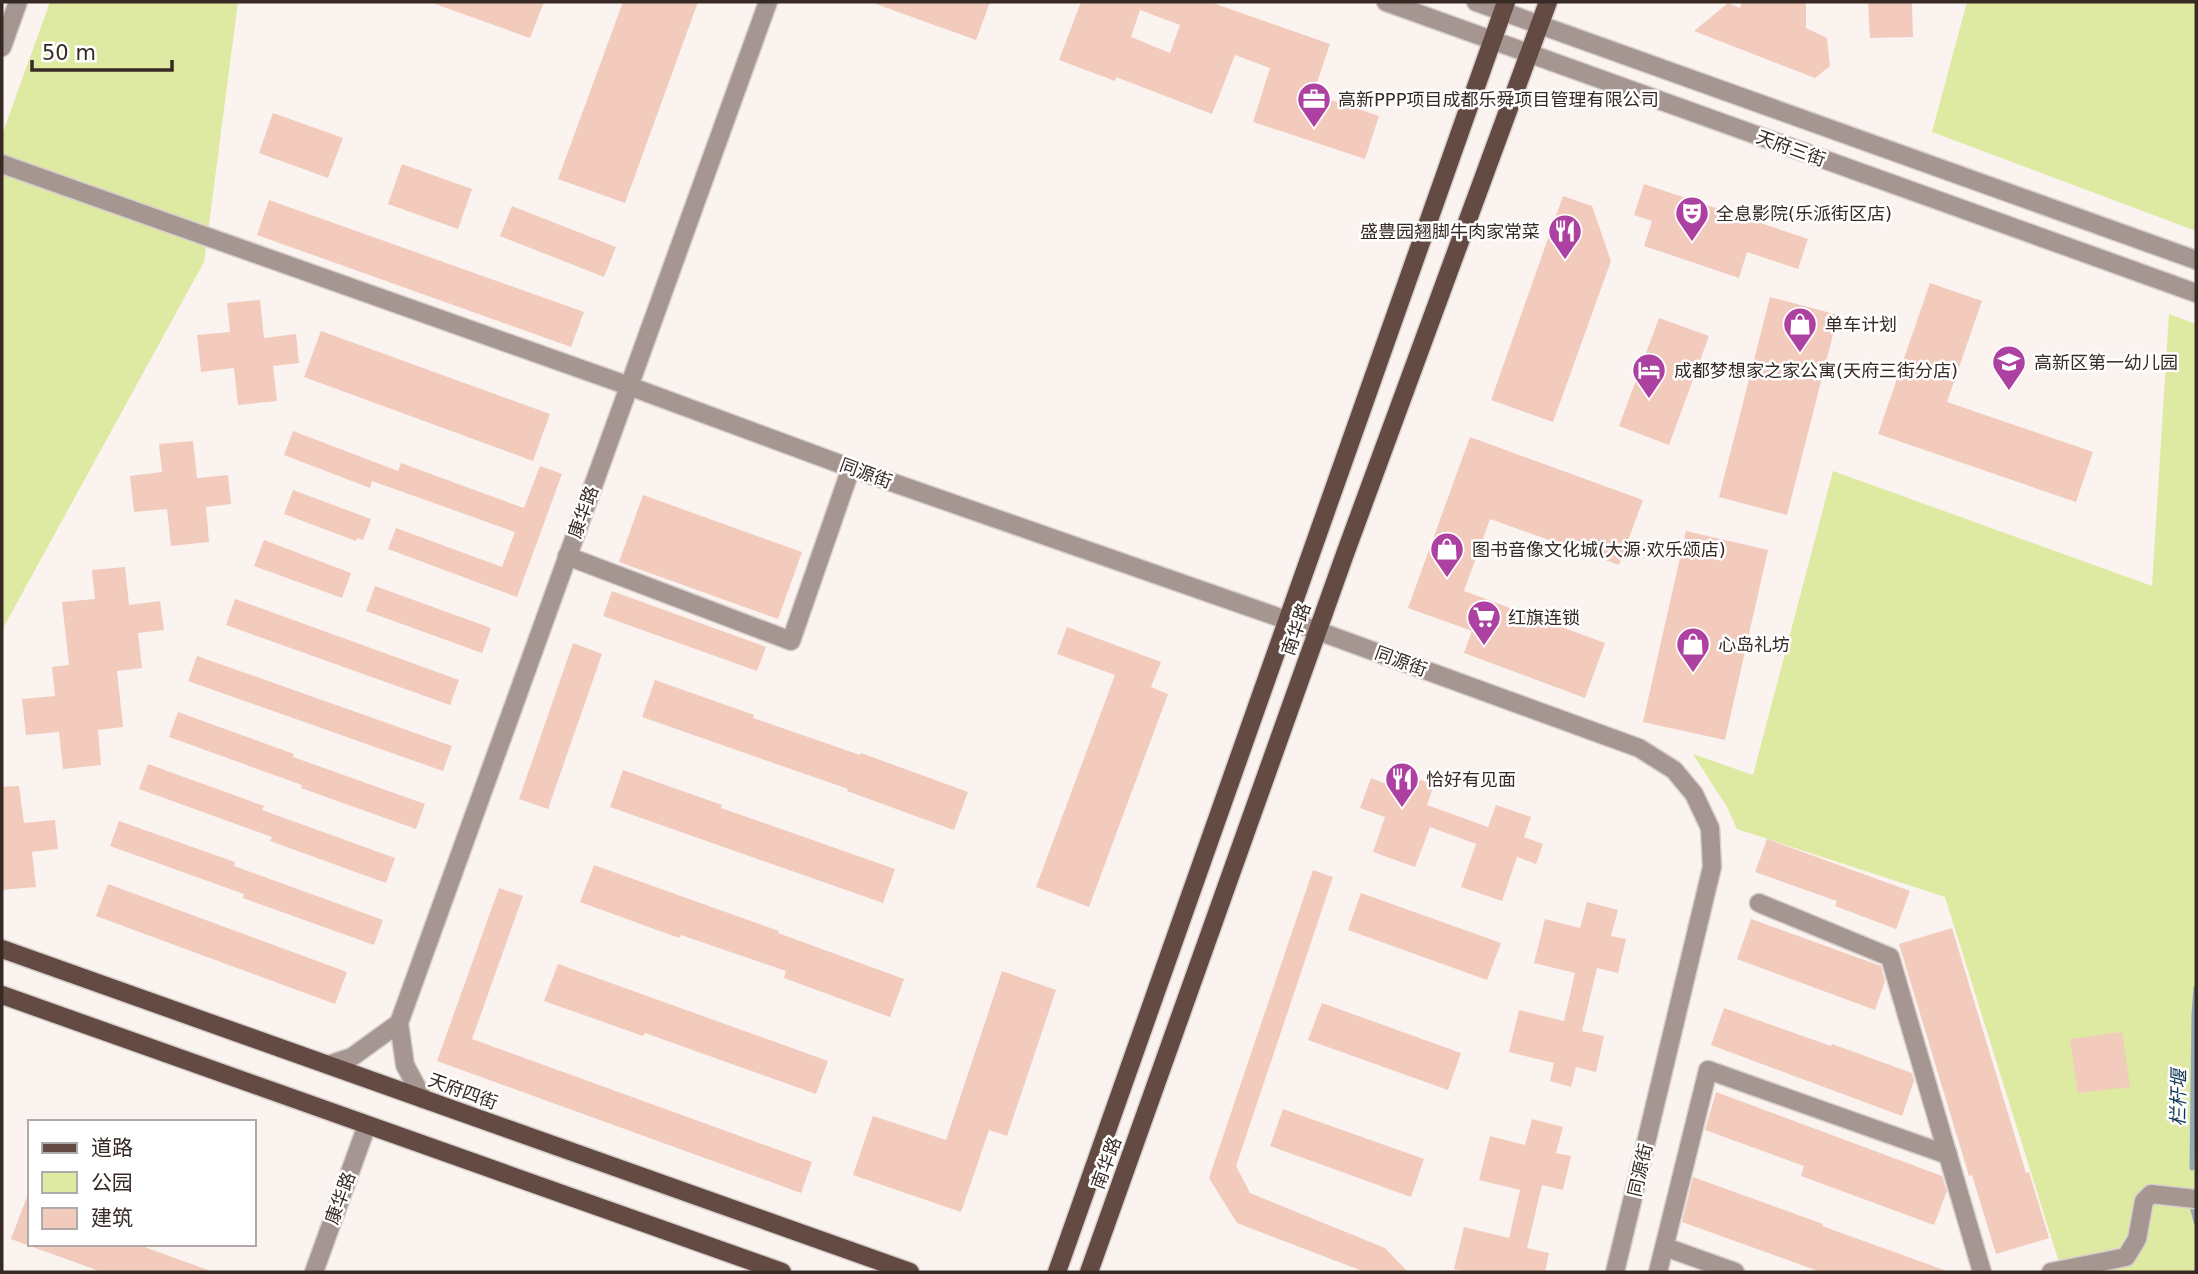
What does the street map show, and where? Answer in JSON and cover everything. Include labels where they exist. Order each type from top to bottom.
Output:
[{"type":"main road","name":"南华路","points":[[1090,1272],[1318,631],[1548,2]]},
{"type":"main road","name":"南华路","points":[[1057,1272],[1505,7]]},
{"type":"main road","name":"天府四街","points":[[2,949],[909,1272]]},
{"type":"main road","points":[[2,995],[782,1272]]},
{"type":"street","points":[[2,47],[18,2]]},
{"type":"street","name":"康华路","points":[[399,1023],[768,2]]},
{"type":"street","name":"天府三街","points":[[1386,2],[2196,293]]},
{"type":"street","name":"天府三街","points":[[1476,2],[1505,7],[1539,24],[2196,260]]},
{"type":"street","name":"同源街","points":[[2,164],[629,386],[851,468],[1318,631],[1639,748],[1674,770],[1694,794],[1710,828],[1712,867],[1615,1272]]},
{"type":"street","points":[[567,556],[791,641],[851,468]]},
{"type":"street","points":[[1759,903],[1890,957],[1982,1272]]},
{"type":"street","points":[[328,1065],[352,1057],[399,1023],[405,1065],[423,1099]]},
{"type":"street","points":[[1658,1272],[1708,1070],[1948,1155]]},
{"type":"street","name":"康华路","points":[[314,1272],[367,1125]]},
{"type":"street","points":[[2051,1272],[2126,1257],[2137,1239],[2144,1201],[2151,1194],[2196,1199]]},
{"type":"street","points":[[1665,1247],[1735,1272]]},
{"type":"green space","points":[[50,2],[238,2],[204,262],[2,630],[2,135]]},
{"type":"green space","points":[[1967,2],[2196,2],[2196,231],[1932,132]]},
{"type":"green space","points":[[2169,314],[2196,324],[2196,1272],[2062,1272],[1945,897],[1737,829],[1727,807],[1693,754],[1753,775],[1833,471],[2152,586]]},
{"type":"building","points":[[544,2],[530,38],[435,4]]},
{"type":"building","points":[[623,2],[698,2],[625,203],[558,179]]},
{"type":"building","points":[[876,2],[990,2],[976,40]]},
{"type":"building","points":[[1081,2],[1210,2],[1330,44],[1313,94],[1379,116],[1365,159],[1253,122],[1270,68],[1235,55],[1212,114],[1116,77],[1115,81],[1059,60]],"holes":[[[1140,10],[1180,25],[1170,53],[1131,37]]]},
{"type":"building","points":[[1742,2],[1806,2],[1806,28],[1827,38],[1830,66],[1815,78],[1694,31],[1728,3],[1740,8]]},
{"type":"building","points":[[1868,2],[1912,2],[1913,37],[1870,38]]},
{"type":"building","points":[[273,113],[343,138],[328,178],[259,153]]},
{"type":"building","points":[[402,164],[472,189],[458,229],[388,204]]},
{"type":"building","points":[[1644,184],[1808,239],[1798,269],[1747,252],[1739,278],[1644,246],[1652,221],[1634,215]]},
{"type":"building","points":[[1563,196],[1592,206],[1611,261],[1553,422],[1491,400]]},
{"type":"building","points":[[269,200],[584,312],[571,347],[257,235]]},
{"type":"building","points":[[512,206],[616,247],[604,277],[500,236]]},
{"type":"building","points":[[1930,283],[1982,301],[1947,402],[2093,452],[2076,502],[1878,434]]},
{"type":"building","points":[[1770,297],[1838,315],[1787,515],[1719,497]]},
{"type":"building","points":[[260,300],[264,338],[296,334],[299,363],[273,366],[277,401],[238,405],[234,368],[201,372],[197,335],[230,332],[227,303]]},
{"type":"building","points":[[1659,318],[1709,336],[1669,445],[1619,426]]},
{"type":"building","points":[[321,331],[550,414],[533,461],[304,377]]},
{"type":"building","points":[[293,431],[398,471],[401,463],[524,508],[540,466],[562,474],[517,597],[388,549],[396,528],[502,567],[515,532],[372,481],[370,488],[284,455]]},
{"type":"building","points":[[1470,437],[1643,500],[1619,565],[1490,519],[1464,591],[1605,643],[1585,698],[1464,653],[1472,631],[1408,608]]},
{"type":"building","points":[[193,441],[197,478],[228,475],[231,504],[206,507],[209,542],[171,546],[167,509],[134,512],[130,476],[162,472],[159,444]]},
{"type":"building","points":[[293,490],[371,519],[363,540],[357,538],[356,541],[284,514]]},
{"type":"building","points":[[643,495],[802,552],[778,619],[619,562]]},
{"type":"building","points":[[1686,531],[1768,550],[1725,740],[1643,722]]},
{"type":"building","points":[[264,540],[351,573],[342,598],[254,566]]},
{"type":"building","points":[[125,567],[129,605],[160,601],[164,630],[138,633],[142,668],[117,671],[123,727],[98,730],[101,765],[63,769],[59,732],[26,735],[22,699],[55,696],[52,667],[69,665],[62,602],[95,599],[92,570]]},
{"type":"building","points":[[375,586],[491,628],[482,653],[366,611]]},
{"type":"building","points":[[612,591],[766,647],[757,671],[603,616]]},
{"type":"building","points":[[235,599],[459,680],[450,705],[226,625]]},
{"type":"building","points":[[1067,627],[1161,662],[1151,687],[1168,694],[1089,907],[1036,887],[1115,675],[1057,654]]},
{"type":"building","points":[[573,643],[602,654],[548,809],[519,799]]},
{"type":"building","points":[[197,656],[452,746],[443,771],[188,681]]},
{"type":"building","points":[[655,680],[754,715],[753,718],[968,792],[954,830],[847,791],[848,789],[642,717]]},
{"type":"building","points":[[178,712],[425,804],[416,829],[169,737]]},
{"type":"building","points":[[148,764],[264,806],[262,810],[395,858],[386,883],[270,841],[272,837],[139,789]]},
{"type":"building","points":[[623,770],[722,805],[721,808],[895,869],[883,903],[610,807]]},
{"type":"building","points":[[1402,773],[1434,785],[1427,805],[1488,827],[1496,805],[1531,817],[1524,837],[1543,844],[1536,864],[1517,857],[1502,901],[1461,887],[1476,844],[1430,827],[1415,867],[1373,852],[1385,817],[1360,808],[1371,778],[1396,788]]},
{"type":"building","points":[[19,786],[24,823],[55,820],[58,849],[32,852],[36,887],[2,890],[2,787]]},
{"type":"building","points":[[119,821],[235,862],[234,866],[383,920],[374,945],[243,898],[244,894],[110,846]]},
{"type":"building","points":[[1767,839],[1910,891],[1896,929],[1835,906],[1837,901],[1755,872]]},
{"type":"building","points":[[594,865],[904,979],[890,1017],[784,978],[786,971],[681,935],[679,938],[580,902]]},
{"type":"building","points":[[1313,870],[1333,877],[1236,1166],[1250,1193],[1385,1248],[1408,1272],[1365,1272],[1237,1223],[1209,1178]]},
{"type":"building","points":[[108,884],[347,972],[335,1004],[96,916]]},
{"type":"building","points":[[499,888],[523,896],[472,1039],[812,1162],[801,1193],[437,1061]]},
{"type":"building","points":[[1361,893],[1501,943],[1487,980],[1348,930]]},
{"type":"building","points":[[1587,902],[1618,910],[1611,936],[1626,939],[1618,973],[1597,968],[1582,1031],[1604,1036],[1596,1072],[1576,1067],[1571,1087],[1550,1081],[1554,1063],[1509,1052],[1519,1010],[1564,1021],[1575,973],[1534,963],[1545,919],[1580,928]]},
{"type":"building","points":[[1751,919],[1881,966],[1885,981],[1875,1010],[1737,959]]},
{"type":"building","points":[[1952,928],[2026,1173],[2029,1172],[2049,1238],[1996,1254],[1972,1175],[1969,1176],[1899,944]]},
{"type":"building","points":[[558,964],[828,1061],[816,1094],[645,1033],[643,1036],[544,1001]]},
{"type":"building","points":[[1002,971],[1056,990],[1007,1136],[989,1130],[961,1212],[853,1175],[873,1116],[946,1140]]},
{"type":"building","points":[[1322,1003],[1461,1053],[1448,1090],[1308,1040]]},
{"type":"building","points":[[1724,1008],[1912,1073],[1914,1081],[1902,1116],[1711,1045]]},
{"type":"building","points":[[2122,1032],[2130,1087],[2078,1093],[2070,1039]]},
{"type":"building","points":[[1716,1092],[1942,1176],[1947,1191],[1934,1225],[1801,1176],[1804,1166],[1705,1130]]},
{"type":"building","points":[[1283,1109],[1424,1159],[1411,1197],[1270,1146]]},
{"type":"building","points":[[1532,1119],[1563,1127],[1556,1153],[1571,1156],[1563,1190],[1542,1185],[1527,1248],[1549,1253],[1545,1272],[1469,1272],[1454,1269],[1464,1227],[1509,1238],[1520,1190],[1479,1180],[1490,1136],[1525,1145]]},
{"type":"building","points":[[1693,1177],[1944,1272],[1821,1272],[1682,1222]]},
{"type":"building","points":[[28,1194],[28,1245],[11,1239]]},
{"type":"building","points":[[30,1246],[142,1246],[208,1270],[208,1272],[102,1272]]},
{"type":"waterway","name":"栏杆堰","points":[[2192,1168],[2196,988]]},
{"type":"waterway","name":"栏杆堰","points":[[2193,1210],[2196,1222]]},
{"type":"place","name":"高新PPP项目成都乐舜项目管理有限公司","points":[[1314,129]]},
{"type":"place","name":"全息影院(乐派街区店)","points":[[1692,243]]},
{"type":"place","name":"盛豊园翘脚牛肉家常菜","points":[[1565,261]]},
{"type":"place","name":"单车计划","points":[[1800,354]]},
{"type":"place","name":"高新区第一幼儿园","points":[[2009,392]]},
{"type":"place","name":"成都梦想家之家公寓(天府三街分店)","points":[[1649,400]]},
{"type":"place","name":"图书音像文化城(大源·欢乐颂店)","points":[[1447,579]]},
{"type":"place","name":"红旗连锁","points":[[1484,647]]},
{"type":"place","name":"心岛礼坊","points":[[1693,674]]},
{"type":"place","name":"恰好有见面","points":[[1402,809]]}]
